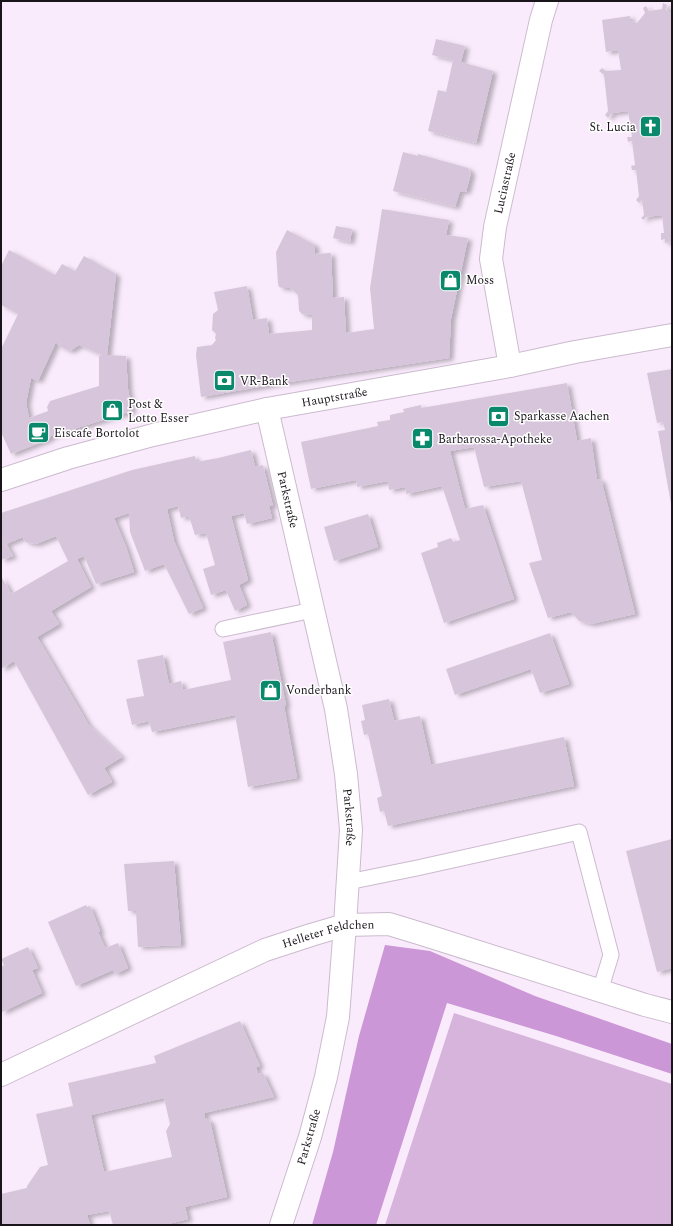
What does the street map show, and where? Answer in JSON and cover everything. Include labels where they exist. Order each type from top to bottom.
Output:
[{"type":"street","name":"Luciastraße","points":[[510,366],[491,259],[495,227],[541,20],[547,1]]},
{"type":"street","name":"Hauptstraße","points":[[1,480],[76,456],[153,435],[267,409],[510,366],[575,352],[672,335]]},
{"type":"street","name":"Parkstraße","points":[[267,409],[336,709],[346,774],[351,830],[346,925],[338,1017],[326,1077],[310,1137],[281,1225]]},
{"type":"street","name":"Helleter Feldchen","points":[[1,1075],[266,950],[346,925],[389,924],[645,1005],[672,1012]]},
{"type":"lane","points":[[223,629],[313,610]]},
{"type":"lane","points":[[348,882],[579,832],[611,955],[600,991]]},
{"type":"shaded area","points":[[385,945],[430,951],[535,996],[672,1044],[672,1074],[556,1036],[447,1003],[376,1225],[312,1225],[333,1152],[359,1036]]},
{"type":"shaded area","points":[[454,1013],[672,1084],[672,1225],[385,1225]]},
{"type":"building","name":"St. Lucia","points":[[663,3],[667,5],[666,10],[672,15],[672,242],[665,243],[665,239],[661,240],[661,233],[664,233],[662,215],[646,217],[644,220],[641,218],[644,215],[642,200],[639,203],[636,200],[639,196],[636,170],[632,170],[631,166],[635,165],[632,141],[628,142],[627,137],[632,137],[628,111],[612,113],[608,118],[605,115],[608,111],[604,75],[599,71],[602,68],[606,71],[621,70],[618,50],[606,52],[602,20],[630,16],[630,21],[637,23],[645,13],[643,8],[646,6],[649,11],[662,9]]},
{"type":"building","points":[[436,39],[465,46],[461,62],[493,71],[476,143],[428,131],[438,90],[446,92],[453,60],[432,55]]},
{"type":"building","points":[[403,152],[418,156],[418,154],[468,168],[471,173],[466,192],[460,191],[455,207],[393,191]]},
{"type":"building","points":[[382,209],[449,220],[446,235],[468,238],[451,319],[449,358],[201,397],[196,355],[197,347],[212,345],[216,340],[216,334],[212,330],[213,314],[218,310],[214,292],[247,286],[253,320],[267,318],[269,334],[312,330],[312,314],[305,315],[299,311],[298,295],[290,288],[279,287],[278,284],[276,252],[287,230],[315,245],[315,254],[331,253],[333,298],[344,297],[346,333],[374,329],[370,288]]},
{"type":"building","points":[[336,226],[352,229],[350,242],[333,238]]},
{"type":"building","points":[[9,250],[55,275],[62,264],[75,271],[84,256],[116,274],[107,355],[126,356],[128,389],[132,411],[51,436],[49,439],[11,454],[1,432],[1,349],[18,314],[1,305],[1,266]],"holes":[[[56,342],[59,346],[70,351],[79,345],[102,355],[99,356],[99,386],[50,401],[47,407],[48,411],[29,418],[26,403],[31,378],[38,381]]]},
{"type":"building","points":[[672,369],[671,504],[658,431],[665,430],[663,422],[657,423],[647,373]]},
{"type":"building","points":[[567,383],[577,441],[591,438],[597,480],[601,479],[635,614],[591,624],[579,621],[571,612],[548,618],[529,563],[542,560],[521,481],[484,487],[474,447],[450,451],[465,509],[483,505],[514,599],[444,623],[421,553],[438,547],[437,543],[451,538],[453,542],[460,540],[442,486],[406,494],[405,487],[389,490],[388,481],[357,487],[356,480],[311,489],[301,442],[378,426],[377,422],[390,420],[390,415],[404,412],[403,409],[421,405],[421,408]]},
{"type":"building","points":[[251,450],[255,467],[263,465],[273,506],[269,506],[272,518],[247,524],[244,513],[231,516],[248,580],[239,585],[247,605],[235,611],[226,590],[211,595],[203,569],[215,565],[206,533],[195,535],[189,516],[181,518],[178,506],[167,509],[174,541],[203,608],[189,614],[164,564],[145,571],[130,532],[129,513],[114,518],[134,572],[96,584],[84,556],[77,559],[91,587],[51,611],[59,624],[37,637],[88,724],[122,757],[104,768],[112,782],[88,795],[14,661],[1,669],[1,576],[11,594],[68,561],[56,536],[36,544],[25,542],[23,537],[6,544],[13,556],[1,560],[1,513],[132,470],[195,456],[196,462]]},
{"type":"building","points":[[368,514],[378,547],[334,561],[324,527]]},
{"type":"building","points":[[271,632],[286,705],[284,706],[297,778],[248,787],[235,715],[152,732],[149,721],[132,725],[126,699],[144,696],[137,660],[163,655],[169,684],[181,681],[183,690],[231,680],[223,642]]},
{"type":"building","points":[[550,633],[569,684],[540,693],[531,669],[455,695],[446,669]]},
{"type":"building","points":[[389,699],[394,721],[420,716],[431,765],[564,737],[574,786],[388,826],[384,811],[380,812],[377,798],[382,796],[368,734],[364,735],[361,721],[365,720],[362,705]]},
{"type":"building","points":[[672,839],[672,968],[657,972],[626,851]]},
{"type":"building","points":[[174,861],[181,945],[138,947],[136,911],[128,911],[124,864]]},
{"type":"building","points":[[86,905],[87,907],[90,906],[100,931],[98,932],[105,948],[118,943],[128,968],[115,974],[113,970],[76,986],[48,922]]},
{"type":"building","points":[[28,947],[38,968],[32,970],[42,993],[2,1012],[1,967],[4,965],[1,959]]},
{"type":"building","points":[[240,1021],[260,1066],[256,1067],[258,1074],[263,1073],[274,1097],[204,1113],[205,1118],[210,1121],[227,1197],[185,1207],[188,1219],[164,1225],[113,1225],[109,1211],[87,1215],[90,1225],[1,1225],[1,1194],[27,1188],[40,1167],[48,1165],[36,1114],[73,1106],[68,1083],[156,1063],[154,1056]],"holes":[[[164,1098],[170,1124],[166,1131],[172,1157],[104,1172],[91,1115]]]},
{"type":"place","name":"St. Lucia","points":[[651,127]]},
{"type":"place","name":"Moss","points":[[451,280]]},
{"type":"place","name":"VR-Bank","points":[[224,381]]},
{"type":"place","name":"Post & Lotto Esser","points":[[113,411]]},
{"type":"place","name":"Sparkasse Aachen","points":[[498,416]]},
{"type":"place","name":"Eiscafe Bortolot","points":[[39,433]]},
{"type":"place","name":"Barbarossa-Apotheke","points":[[422,439]]},
{"type":"place","name":"Vonderbank","points":[[271,690]]}]
